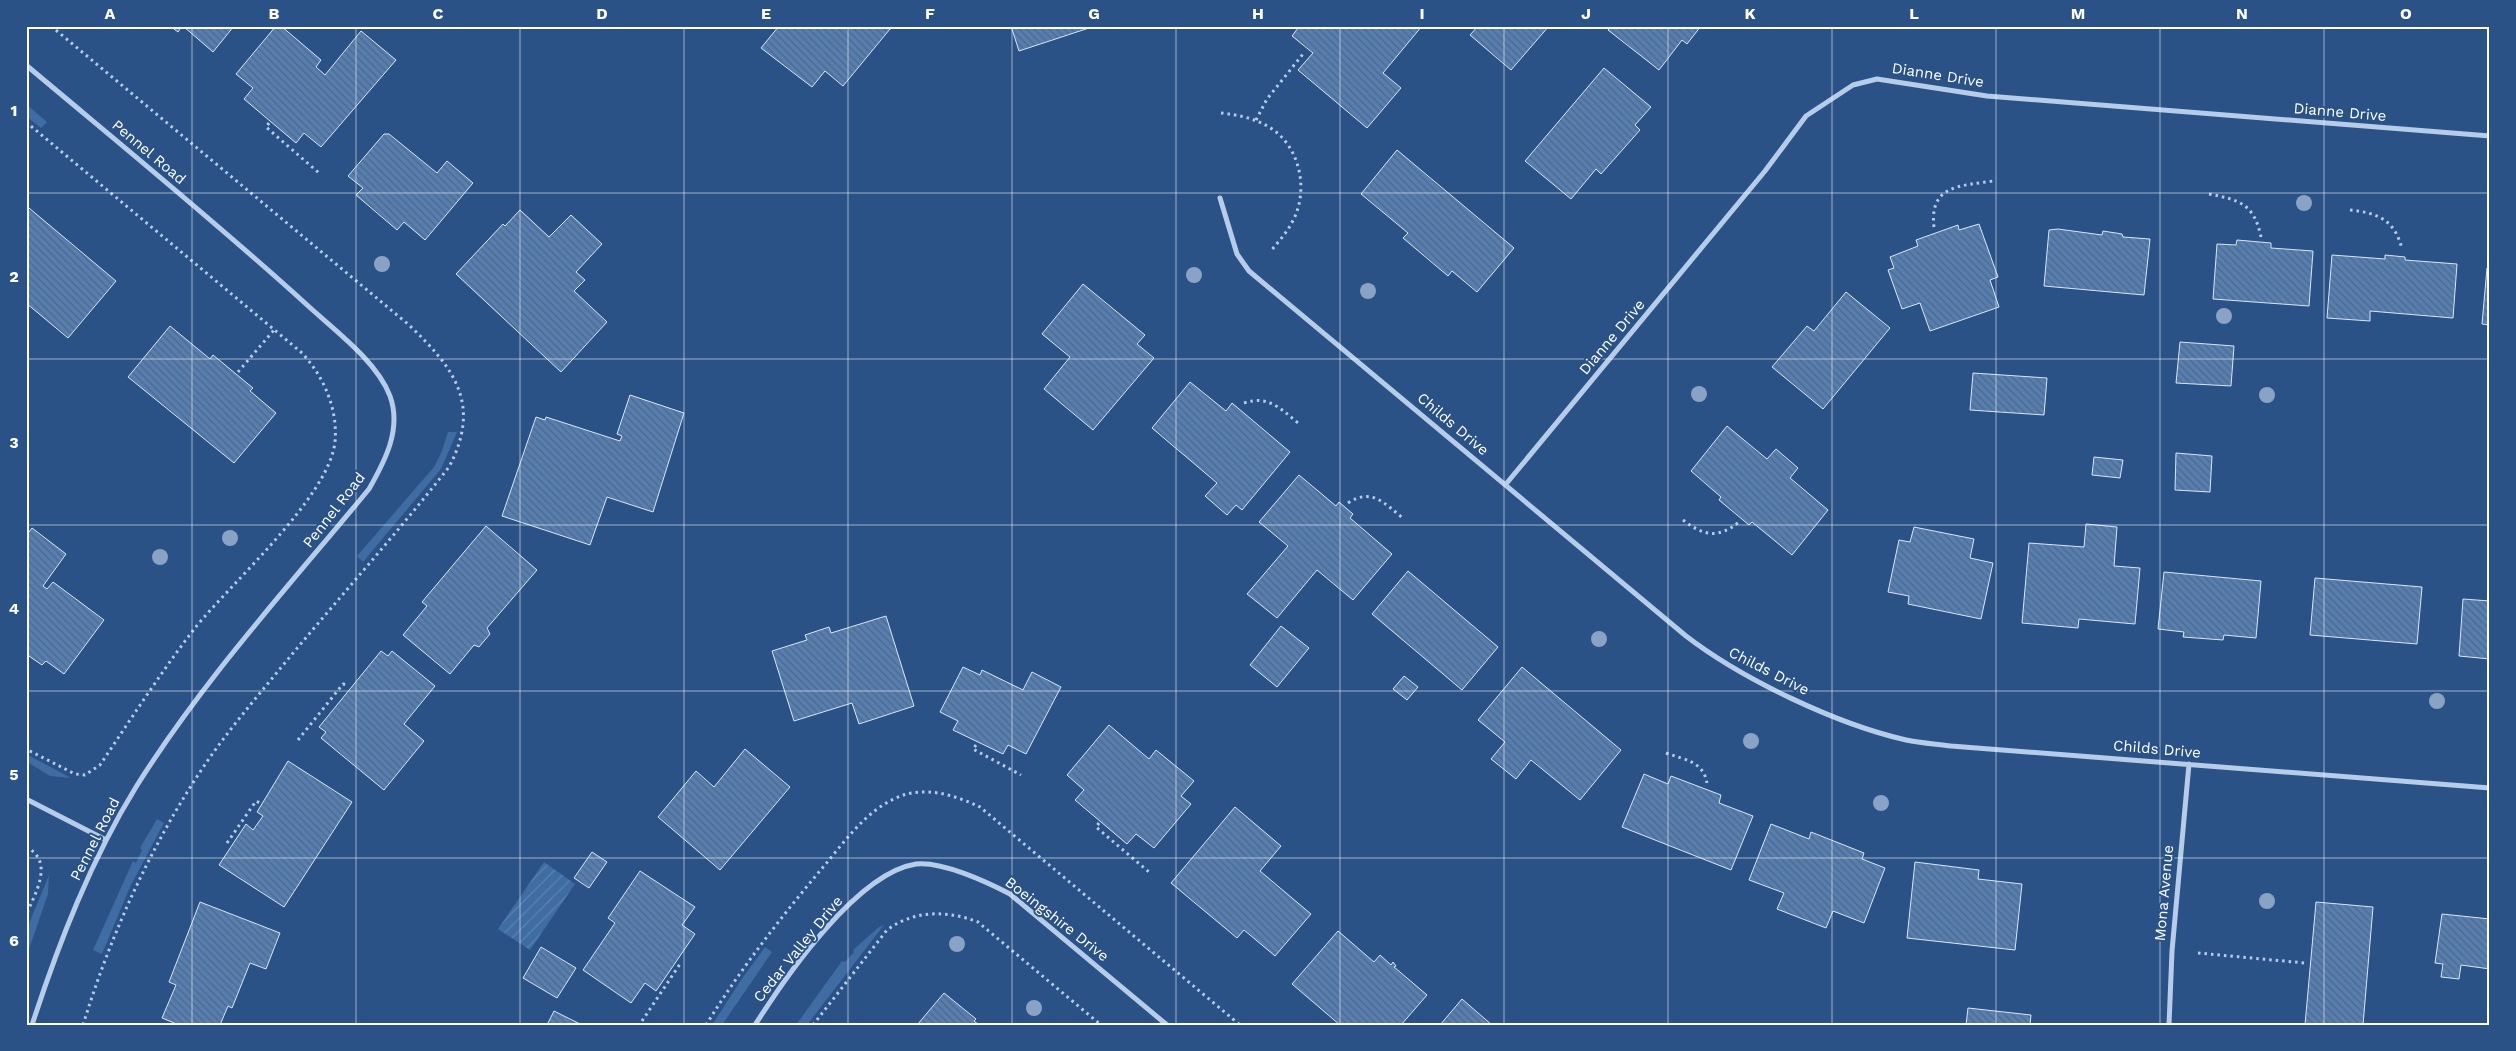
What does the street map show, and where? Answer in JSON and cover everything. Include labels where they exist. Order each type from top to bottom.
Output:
[{"type":"street","name":"Pennel Road","points":[[26,65],[255,258],[357,351],[381,378],[390,397],[393,421],[392,439],[383,465],[369,489],[187,712],[136,788],[106,840],[56,954],[32,1025]]},
{"type":"street","name":"Dianne Drive","points":[[1506,484],[1759,179],[1806,116],[1853,85],[1878,78],[1987,96],[2490,136]]},
{"type":"street","name":"Childs Drive","points":[[1220,198],[1237,254],[1249,272],[1710,655],[1762,684],[1826,712],[1906,740],[1951,746],[2490,788]]},
{"type":"street","name":"Mona Avenue","points":[[2169,1025],[2172,951],[2189,764]]},
{"type":"street","points":[[26,799],[106,840]]},
{"type":"street","name":"Cedar Valley Drive","points":[[755,1025],[803,958],[848,904],[876,882],[917,864]]},
{"type":"street","name":"Boeingshire Drive","points":[[917,864],[957,872],[983,880],[1010,894],[1167,1025]]},
{"type":"path","points":[[50,26],[409,325],[438,353],[452,373],[459,390],[463,412],[462,434],[449,467],[250,705],[199,773],[180,804],[127,904],[100,972],[83,1025]]},
{"type":"path","points":[[1256,120],[1267,99],[1303,54]]},
{"type":"path","points":[[1222,113],[1256,120],[1271,128],[1293,155],[1300,174],[1301,191],[1298,208],[1292,224],[1270,252]]},
{"type":"path","points":[[26,122],[274,330],[314,367],[332,404],[335,443],[329,464],[306,503],[197,626],[100,765],[86,775],[74,774],[26,749]]},
{"type":"path","points":[[268,123],[266,127],[319,172]]},
{"type":"path","points":[[1934,227],[1932,216],[1935,203],[1942,194],[1950,188],[1992,180]]},
{"type":"path","points":[[2209,194],[2233,198],[2247,206],[2254,213],[2261,237]]},
{"type":"path","points":[[2350,210],[2368,212],[2391,225],[2399,236],[2402,249]]},
{"type":"path","points":[[238,372],[274,330]]},
{"type":"path","points":[[1244,403],[1264,400],[1280,408],[1298,423]]},
{"type":"path","points":[[1348,503],[1366,495],[1374,497],[1404,519]]},
{"type":"path","points":[[1683,520],[1704,533],[1717,534],[1729,530],[1739,522]]},
{"type":"path","points":[[298,740],[343,684],[348,685]]},
{"type":"path","points":[[976,745],[973,749],[1021,775]]},
{"type":"path","points":[[1666,753],[1700,766],[1705,772],[1707,783]]},
{"type":"path","points":[[227,843],[256,801],[260,803]]},
{"type":"path","points":[[1099,823],[1096,827],[1149,872]]},
{"type":"path","points":[[26,847],[33,850],[42,870],[40,884],[26,915]]},
{"type":"path","points":[[813,1025],[887,930],[898,922],[917,915],[944,914],[961,916],[984,927],[1101,1025]]},
{"type":"path","points":[[2172,951],[2305,962]]},
{"type":"path","points":[[642,1021],[680,964]]},
{"type":"shaded area","points":[[26,104],[47,122],[41,128],[26,116]]},
{"type":"shaded area","points":[[448,432],[457,432],[441,469],[363,562],[357,556],[434,467]]},
{"type":"shaded area","points":[[26,754],[71,778],[50,776],[29,763],[26,765]]},
{"type":"shaded area","points":[[157,819],[164,823],[130,887],[102,954],[93,950],[133,861],[136,863],[142,850],[140,848]]},
{"type":"shaded area","points":[[544,862],[575,884],[530,950],[498,929]]},
{"type":"shaded area","points":[[49,875],[48,894],[26,958],[26,931]]},
{"type":"shaded area","points":[[884,925],[807,1025],[796,1025],[842,961],[845,962],[854,952],[853,950],[879,927]]},
{"type":"shaded area","points":[[765,947],[772,952],[722,1025],[712,1025],[741,980]]},
{"type":"building","points":[[170,26],[182,26],[178,32]]},
{"type":"building","points":[[183,26],[234,26],[213,52]]},
{"type":"building","points":[[276,26],[281,26],[321,60],[316,67],[325,75],[361,31],[396,60],[321,147],[304,133],[296,143],[244,99],[253,88],[236,74]]},
{"type":"building","points":[[779,26],[898,26],[890,29],[843,86],[825,71],[812,87],[761,48]]},
{"type":"building","points":[[1011,26],[1092,26],[1092,27],[1019,51]]},
{"type":"building","points":[[1296,26],[1422,26],[1383,73],[1401,88],[1367,128],[1298,70],[1313,53],[1292,36],[1298,28]]},
{"type":"building","points":[[1478,26],[1549,26],[1511,70],[1470,35]]},
{"type":"building","points":[[1611,26],[1701,26],[1687,44],[1682,40],[1659,70],[1608,30]]},
{"type":"building","points":[[1604,68],[1651,107],[1635,125],[1640,130],[1601,174],[1596,169],[1571,199],[1525,161]]},
{"type":"building","points":[[384,134],[389,134],[437,173],[447,161],[473,183],[425,240],[404,222],[397,230],[356,195],[363,188],[348,176]]},
{"type":"building","points":[[1397,150],[1514,248],[1477,292],[1452,271],[1448,276],[1403,238],[1408,233],[1361,194]]},
{"type":"building","points":[[29,208],[116,281],[68,338],[26,303],[26,211]]},
{"type":"building","points":[[520,210],[549,237],[571,215],[602,244],[576,272],[585,280],[574,291],[607,322],[561,372],[456,274],[503,224],[505,226]]},
{"type":"building","points":[[1979,224],[1998,277],[1990,280],[1999,307],[1930,331],[1920,303],[1902,309],[1888,270],[1894,268],[1890,257],[1918,246],[1916,240],[1958,225],[1959,230]]},
{"type":"building","points":[[2058,229],[2102,235],[2103,231],[2122,234],[2123,237],[2150,239],[2144,295],[2044,286],[2049,230]]},
{"type":"building","points":[[2237,240],[2271,243],[2271,248],[2313,251],[2309,306],[2213,299],[2217,244],[2236,245]]},
{"type":"building","points":[[2332,255],[2385,259],[2385,255],[2405,257],[2405,260],[2457,264],[2453,318],[2370,311],[2370,321],[2327,318]]},
{"type":"building","points":[[2487,268],[2490,268],[2490,325],[2482,324]]},
{"type":"building","points":[[1083,284],[1145,335],[1137,344],[1154,358],[1093,430],[1044,389],[1070,357],[1042,334]]},
{"type":"building","points":[[1846,292],[1890,328],[1823,409],[1772,367],[1807,326],[1814,331]]},
{"type":"building","points":[[170,326],[210,359],[213,355],[253,388],[250,391],[276,413],[234,463],[128,377]]},
{"type":"building","points":[[2180,342],[2234,346],[2231,386],[2176,383]]},
{"type":"building","points":[[1973,373],[2047,378],[2044,415],[1970,410]]},
{"type":"building","points":[[1190,382],[1226,411],[1232,403],[1290,452],[1242,510],[1236,505],[1227,515],[1205,496],[1217,483],[1152,428]]},
{"type":"building","points":[[630,395],[684,413],[653,512],[607,497],[590,545],[502,516],[536,417],[545,420],[546,417],[620,441],[622,436],[617,434]]},
{"type":"building","points":[[1727,426],[1767,459],[1776,449],[1798,468],[1790,478],[1828,510],[1792,555],[1752,522],[1749,525],[1719,500],[1721,497],[1691,471]]},
{"type":"building","points":[[2176,453],[2212,456],[2210,492],[2175,490]]},
{"type":"building","points":[[2094,457],[2123,460],[2120,478],[2092,475]]},
{"type":"building","points":[[1299,475],[1336,506],[1339,502],[1353,514],[1350,518],[1392,554],[1353,600],[1317,570],[1277,618],[1247,594],[1288,546],[1259,522]]},
{"type":"building","points":[[2086,524],[2117,527],[2114,566],[2140,568],[2135,624],[2079,619],[2078,628],[2022,623],[2029,543],[2084,547]]},
{"type":"building","points":[[486,526],[537,570],[487,628],[490,634],[479,647],[474,645],[450,674],[403,635],[427,606],[422,602]]},
{"type":"building","points":[[1914,527],[1974,539],[1970,558],[1993,563],[1981,619],[1908,604],[1909,596],[1888,592],[1899,540],[1910,542]]},
{"type":"building","points":[[32,528],[66,554],[43,586],[47,589],[53,582],[104,620],[64,674],[46,661],[42,665],[26,654],[26,536]]},
{"type":"building","points":[[1408,571],[1498,647],[1462,690],[1372,614]]},
{"type":"building","points":[[2164,572],[2261,581],[2256,638],[2224,635],[2223,640],[2183,637],[2184,632],[2158,629]]},
{"type":"building","points":[[2315,578],[2422,587],[2417,644],[2310,635]]},
{"type":"building","points":[[2463,599],[2490,601],[2490,659],[2459,656]]},
{"type":"building","points":[[886,616],[914,706],[859,724],[852,703],[794,721],[772,651],[807,640],[805,635],[829,627],[831,633]]},
{"type":"building","points":[[1281,626],[1309,648],[1277,687],[1250,665]]},
{"type":"building","points":[[381,651],[388,656],[392,651],[435,686],[404,724],[424,741],[384,790],[321,738],[326,732],[319,727]]},
{"type":"building","points":[[963,667],[980,675],[982,670],[1023,690],[1032,672],[1061,687],[1026,754],[1008,745],[1003,754],[953,730],[958,721],[940,712]]},
{"type":"building","points":[[1522,667],[1621,750],[1580,800],[1531,760],[1516,779],[1491,759],[1505,742],[1478,720]]},
{"type":"building","points":[[1404,676],[1418,687],[1407,700],[1393,689]]},
{"type":"building","points":[[1109,725],[1149,759],[1156,750],[1194,781],[1181,796],[1191,804],[1154,848],[1136,834],[1127,844],[1075,800],[1084,790],[1067,775]]},
{"type":"building","points":[[745,749],[790,787],[720,870],[658,817],[696,771],[714,787]]},
{"type":"building","points":[[288,761],[352,802],[284,907],[219,865],[246,824],[253,830],[263,816],[257,812]]},
{"type":"building","points":[[1644,774],[1668,784],[1671,776],[1721,795],[1719,803],[1753,816],[1731,870],[1622,827]]},
{"type":"building","points":[[1235,807],[1281,846],[1260,871],[1311,914],[1275,956],[1244,930],[1237,938],[1171,883]]},
{"type":"building","points":[[1771,824],[1809,839],[1811,832],[1864,853],[1862,859],[1885,868],[1864,923],[1833,911],[1826,928],[1777,909],[1784,893],[1749,880]]},
{"type":"building","points":[[592,852],[607,862],[589,888],[574,878]]},
{"type":"building","points":[[1915,862],[1979,870],[1978,879],[2022,884],[2015,950],[1907,938]]},
{"type":"building","points":[[640,871],[695,907],[682,925],[695,934],[656,991],[645,983],[631,1003],[583,970],[615,923],[608,918]]},
{"type":"building","points":[[200,902],[280,933],[266,969],[250,963],[232,1008],[228,1006],[220,1025],[179,1025],[162,1018],[176,985],[169,982]]},
{"type":"building","points":[[2316,902],[2373,907],[2363,1025],[2305,1025]]},
{"type":"building","points":[[2442,914],[2490,919],[2490,969],[2461,965],[2459,979],[2441,977],[2443,964],[2435,963]]},
{"type":"building","points":[[1338,931],[1374,962],[1380,955],[1391,965],[1393,962],[1396,966],[1394,967],[1427,995],[1401,1025],[1340,1025],[1292,984]]},
{"type":"building","points":[[541,947],[576,968],[557,998],[523,978]]},
{"type":"building","points":[[944,993],[976,1019],[974,1021],[979,1025],[917,1025]]},
{"type":"building","points":[[1462,999],[1492,1025],[1440,1025]]},
{"type":"building","points":[[1968,1008],[2031,1015],[2030,1025],[1966,1025]]},
{"type":"building","points":[[554,1011],[582,1025],[547,1025]]}]
